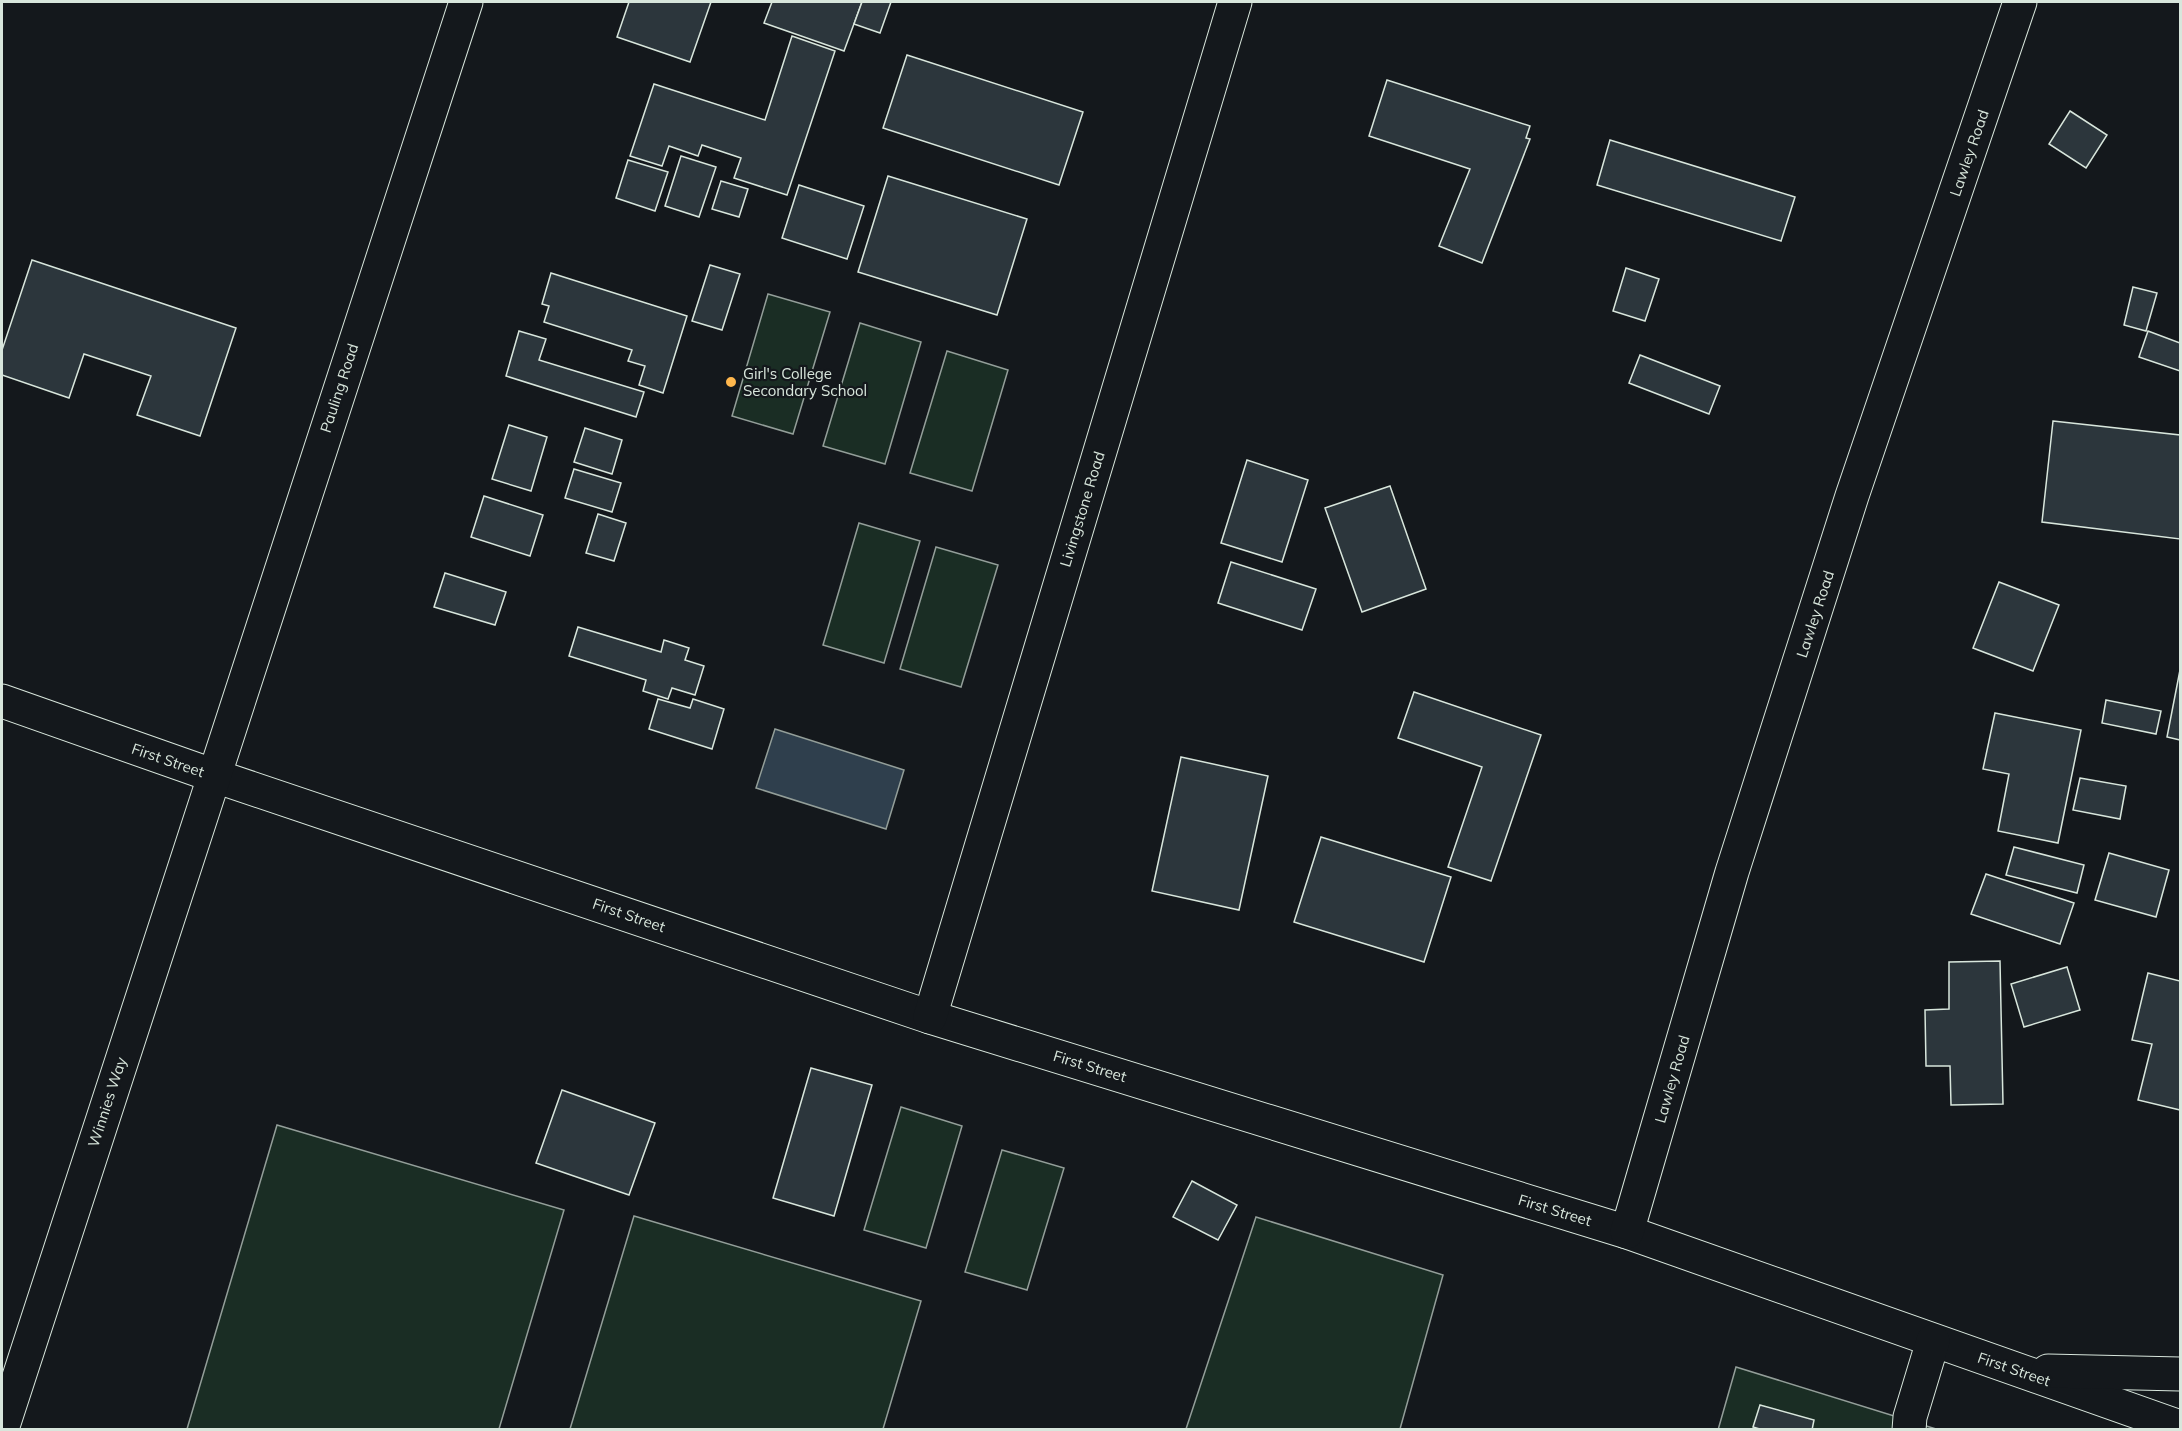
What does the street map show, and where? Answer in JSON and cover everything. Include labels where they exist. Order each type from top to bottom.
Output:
[{"type":"street","name":"Pauling Road","points":[[213,775],[466,2]]},
{"type":"street","name":"Livingstone Road","points":[[930,1017],[1235,2]]},
{"type":"street","name":"Lawley Road","points":[[1627,1232],[1739,850],[1852,496],[2020,2]]},
{"type":"street","name":"First Street","points":[[2,701],[213,775],[930,1017],[1627,1232],[2181,1427]]},
{"type":"street","name":"Winnies Way","points":[[2,1429],[213,775]]},
{"type":"street","points":[[1909,1430],[1910,1417],[1934,1341]]},
{"type":"street","points":[[2016,1370],[2181,1374]]},
{"type":"green space","points":[[768,294],[830,312],[793,434],[732,416]]},
{"type":"green space","points":[[860,323],[921,342],[885,464],[823,446]]},
{"type":"green space","points":[[947,351],[1008,370],[972,491],[910,473]]},
{"type":"green space","points":[[859,523],[920,541],[884,663],[823,645]]},
{"type":"green space","points":[[936,547],[998,565],[961,687],[900,669]]},
{"type":"green space","points":[[901,1107],[962,1126],[926,1248],[864,1230]]},
{"type":"green space","points":[[277,1125],[564,1210],[499,1429],[187,1429]]},
{"type":"green space","points":[[1002,1150],[1064,1168],[1027,1290],[965,1272]]},
{"type":"green space","points":[[634,1216],[921,1301],[883,1429],[570,1429]]},
{"type":"green space","points":[[1256,1217],[1443,1275],[1400,1429],[1186,1429]]},
{"type":"green space","points":[[1736,1367],[1936,1429],[1718,1430]]},
{"type":"water","points":[[775,729],[904,770],[886,829],[756,788]]},
{"type":"building","points":[[629,2],[711,2],[690,62],[617,37]]},
{"type":"building","points":[[772,2],[862,2],[844,51],[764,23]]},
{"type":"building","points":[[862,2],[891,2],[880,33],[854,24]]},
{"type":"building","points":[[792,36],[835,51],[787,195],[734,178],[741,158],[702,145],[698,156],[669,146],[662,166],[630,156],[654,84],[765,120]]},
{"type":"building","points":[[907,55],[1083,112],[1059,185],[883,128]]},
{"type":"building","points":[[1387,80],[1530,126],[1526,138],[1530,139],[1482,263],[1439,246],[1470,169],[1369,136]]},
{"type":"building","points":[[2070,111],[2107,135],[2086,168],[2049,144]]},
{"type":"building","points":[[1610,140],[1795,197],[1781,241],[1597,185]]},
{"type":"building","points":[[681,156],[716,167],[699,217],[665,206]]},
{"type":"building","points":[[628,160],[668,172],[655,211],[616,198]]},
{"type":"building","points":[[888,176],[1027,219],[997,315],[858,272]]},
{"type":"building","points":[[721,181],[748,189],[739,217],[712,209]]},
{"type":"building","points":[[799,185],[864,206],[847,259],[782,238]]},
{"type":"building","points":[[32,260],[236,328],[200,436],[137,415],[151,376],[84,354],[69,398],[2,375],[2,350]]},
{"type":"building","points":[[710,265],[740,274],[722,330],[692,321]]},
{"type":"building","points":[[1626,268],[1659,279],[1645,321],[1613,311]]},
{"type":"building","points":[[551,273],[687,316],[663,393],[639,385],[645,366],[628,361],[632,350],[544,322],[549,306],[542,304]]},
{"type":"building","points":[[2133,287],[2157,293],[2146,331],[2124,325]]},
{"type":"building","points":[[519,331],[546,339],[539,360],[644,392],[636,417],[506,376]]},
{"type":"building","points":[[2148,331],[2180,343],[2180,371],[2139,357]]},
{"type":"building","points":[[1640,355],[1720,386],[1709,414],[1629,383]]},
{"type":"building","points":[[2053,421],[2180,435],[2180,539],[2042,522]]},
{"type":"building","points":[[509,425],[547,437],[531,491],[492,479]]},
{"type":"building","points":[[585,428],[622,440],[612,474],[574,462]]},
{"type":"building","points":[[1247,460],[1308,480],[1282,562],[1221,543]]},
{"type":"building","points":[[574,469],[621,483],[612,512],[565,498]]},
{"type":"building","points":[[1390,486],[1426,589],[1362,612],[1325,508]]},
{"type":"building","points":[[484,496],[543,515],[530,556],[471,537]]},
{"type":"building","points":[[598,514],[626,523],[614,561],[586,553]]},
{"type":"building","points":[[1231,562],[1316,589],[1302,630],[1218,603]]},
{"type":"building","points":[[445,573],[506,592],[495,625],[434,607]]},
{"type":"building","points":[[1999,582],[2059,605],[2033,671],[1973,648]]},
{"type":"building","points":[[578,627],[661,652],[664,640],[689,648],[685,660],[704,666],[695,695],[672,688],[668,699],[643,691],[646,680],[569,656]]},
{"type":"building","points":[[2180,670],[2180,740],[2167,737]]},
{"type":"building","points":[[1414,692],[1541,735],[1491,881],[1448,867],[1482,767],[1398,738]]},
{"type":"building","points":[[658,699],[690,708],[693,699],[724,709],[712,749],[649,729]]},
{"type":"building","points":[[2106,700],[2161,711],[2156,734],[2102,723]]},
{"type":"building","points":[[1995,713],[2081,730],[2058,843],[1998,831],[2009,774],[1983,769]]},
{"type":"building","points":[[1181,757],[1268,776],[1239,910],[1152,891]]},
{"type":"building","points":[[2080,778],[2126,786],[2120,819],[2073,810]]},
{"type":"building","points":[[1321,837],[1451,877],[1424,962],[1294,922]]},
{"type":"building","points":[[2014,847],[2084,865],[2077,893],[2006,875]]},
{"type":"building","points":[[2109,853],[2169,870],[2156,917],[2095,900]]},
{"type":"building","points":[[1986,874],[2074,903],[2060,944],[1971,914]]},
{"type":"building","points":[[2000,961],[2003,1104],[1951,1105],[1950,1066],[1926,1066],[1925,1010],[1949,1009],[1949,962]]},
{"type":"building","points":[[2067,967],[2080,1010],[2024,1027],[2011,984]]},
{"type":"building","points":[[2148,973],[2180,981],[2180,1110],[2138,1100],[2152,1044],[2132,1040]]},
{"type":"building","points":[[811,1068],[872,1085],[834,1216],[773,1198]]},
{"type":"building","points":[[562,1090],[655,1123],[629,1195],[536,1163]]},
{"type":"building","points":[[1192,1181],[1237,1205],[1218,1240],[1173,1217]]},
{"type":"building","points":[[1760,1405],[1814,1420],[1812,1430],[1763,1430],[1753,1427]]},
{"type":"place","name":"Girl's College Secondary School","points":[[731,382]]}]
